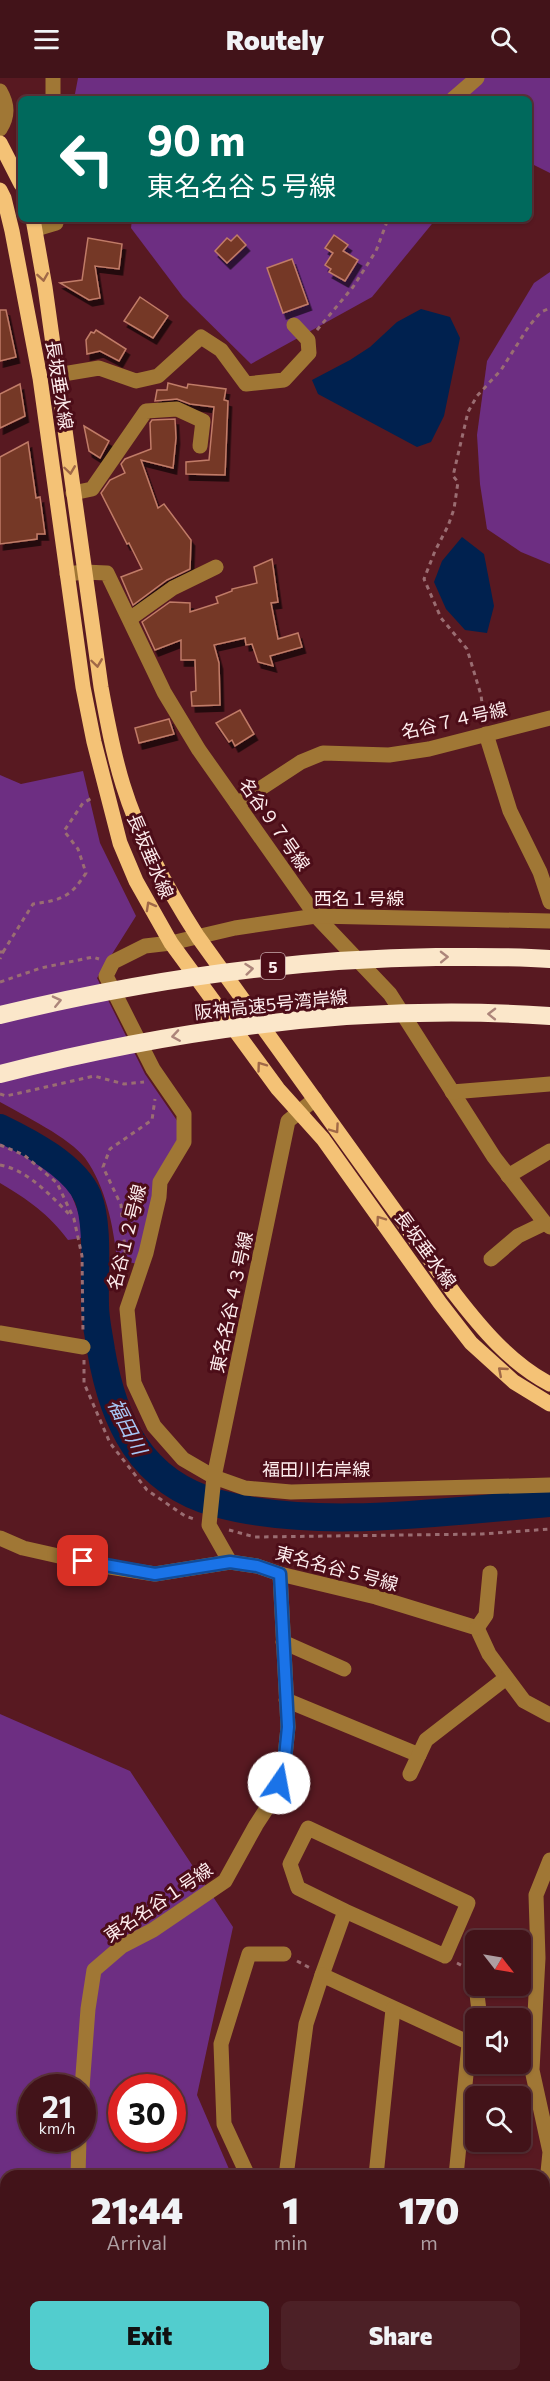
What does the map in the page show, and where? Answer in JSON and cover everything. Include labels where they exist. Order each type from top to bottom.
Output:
[{"type":"highway","name":"阪神高速5号湾岸線","points":[[0,1015],[142,984],[307,962],[434,957],[550,959]]},
{"type":"highway","name":"阪神高速5号湾岸線","points":[[0,1074],[86,1053],[234,1027],[384,1014],[550,1016]]},
{"type":"main road","points":[[0,144],[18,178]]},
{"type":"main road","name":"長坂垂水線","points":[[0,190],[12,231],[40,378],[83,687],[106,794],[124,853],[136,881],[171,943],[278,1089],[323,1139],[471,1343],[514,1382],[550,1404]]},
{"type":"main road","name":"長坂垂水線","points":[[35,224],[84,572],[110,736],[123,786],[158,870],[198,937],[482,1330],[507,1354],[550,1384]]},
{"type":"street","points":[[53,78],[53,96]]},
{"type":"street","points":[[456,96],[477,78]]},
{"type":"street","points":[[0,91],[6,101],[6,120],[0,129]]},
{"type":"street","points":[[35,224],[56,222]]},
{"type":"street","points":[[57,375],[99,368],[136,381],[158,376],[201,337],[221,350],[246,384],[284,380],[309,353],[308,340],[294,325]]},
{"type":"street","points":[[73,493],[92,489],[146,411],[177,410],[203,421],[200,446]]},
{"type":"street","points":[[131,618],[173,588],[216,567]]},
{"type":"street","name":"名谷９７号線","points":[[67,574],[107,573],[131,618],[164,692],[199,750],[316,916],[390,994],[508,1176],[547,1225]]},
{"type":"street","name":"名谷７４号線","points":[[237,804],[301,762],[323,753],[389,755],[429,749],[550,718]]},
{"type":"street","points":[[486,734],[510,811],[540,872],[550,902]]},
{"type":"street","name":"西名１号線","points":[[113,962],[145,946],[171,943],[236,928],[316,916],[550,921]]},
{"type":"street","name":"名谷１２号線","points":[[113,962],[106,976],[153,1068],[184,1114],[183,1142],[160,1182],[159,1197],[146,1253],[128,1309]]},
{"type":"street","points":[[452,1092],[550,1084]]},
{"type":"street","name":"東名名谷４３号線","points":[[230,1562],[209,1525],[214,1477],[288,1121],[315,1099]]},
{"type":"street","points":[[508,1176],[550,1151]]},
{"type":"street","points":[[491,1259],[518,1236],[547,1225]]},
{"type":"street","name":"福田川右岸線","points":[[128,1309],[135,1383],[154,1426],[183,1459],[214,1477],[245,1488],[291,1492],[550,1485]]},
{"type":"street","points":[[0,1333],[83,1347]]},
{"type":"street","name":"東名名谷５号線","points":[[0,1538],[23,1548],[155,1574],[230,1562],[257,1566],[280,1574],[376,1597],[477,1628]]},
{"type":"street","points":[[490,1573],[486,1615],[477,1628],[489,1654],[524,1701],[550,1715]]},
{"type":"street","name":"東名名谷１号線","points":[[83,2074],[88,2009],[94,1970],[122,1946],[153,1929],[225,1881],[273,1799],[284,1767],[288,1727],[280,1574]]},
{"type":"street","points":[[283,1642],[344,1669]]},
{"type":"street","points":[[410,1773],[426,1740],[506,1678]]},
{"type":"street","points":[[286,1700],[419,1755]]},
{"type":"street","points":[[308,1828],[468,1903],[445,1956],[345,1911],[298,1888],[290,1864],[308,1828]]},
{"type":"street","points":[[531,2017],[538,1958],[536,1895],[550,1860]]},
{"type":"street","points":[[287,2170],[306,2024],[345,1911]]},
{"type":"street","points":[[245,2170],[224,2124],[220,2044],[249,1954],[284,1954]]},
{"type":"street","points":[[538,1958],[550,1970]]},
{"type":"street","points":[[322,1975],[465,2042]]},
{"type":"street","points":[[377,2170],[393,2009]]},
{"type":"street","points":[[457,2170],[468,2074]]},
{"type":"street","points":[[527,2074],[550,2152],[548,2170]]},
{"type":"street","points":[[78,2170],[79,2152]]},
{"type":"path","points":[[308,340],[352,287],[376,251],[387,222]]},
{"type":"path","points":[[486,734],[481,695],[467,649],[441,618],[424,579],[454,509],[458,483],[453,476],[454,464],[468,412],[477,396],[501,370],[529,326],[541,312],[550,308]]},
{"type":"path","points":[[0,959],[1,952],[33,904],[55,901],[75,890],[86,873],[78,849],[64,831],[83,803],[94,797]]},
{"type":"path","points":[[0,982],[41,968],[93,957],[113,962]]},
{"type":"path","points":[[0,1094],[6,1096],[94,1076],[124,1084],[161,1081],[154,1102],[152,1120],[110,1149],[103,1167],[121,1205],[126,1263]]},
{"type":"path","points":[[0,1165],[11,1167],[45,1190],[74,1219]]},
{"type":"path","points":[[284,1954],[322,1975]]},
{"type":"shaded area","points":[[78,78],[550,78],[550,173],[532,164],[532,96],[75,96]]},
{"type":"shaded area","points":[[132,222],[434,222],[372,297],[251,364],[183,297],[131,228]]},
{"type":"shaded area","points":[[550,272],[550,564],[521,552],[487,529],[480,484],[477,435],[487,361],[534,283]]},
{"type":"shaded area","points":[[83,771],[100,843],[136,916],[97,978],[145,1074],[178,1122],[178,1138],[137,1264],[117,1259],[111,1220],[103,1194],[85,1158],[58,1135],[0,1102],[0,775],[21,784]]},
{"type":"shaded area","points":[[0,1138],[46,1161],[66,1181],[88,1237],[68,1240],[37,1208],[0,1183]]},
{"type":"shaded area","points":[[0,1714],[130,1771],[233,1927],[197,2095],[229,2170],[0,2170]]},
{"type":"water","points":[[421,309],[450,317],[460,338],[444,416],[431,442],[417,447],[318,394],[312,380],[370,347],[397,322]]},
{"type":"water","points":[[462,537],[484,554],[494,606],[487,633],[465,630],[446,609],[434,582],[442,561]]},
{"type":"building","points":[[237,235],[246,245],[227,263],[215,251],[227,238],[231,241]]},
{"type":"building","points":[[334,235],[348,245],[343,251],[358,260],[345,281],[329,272],[331,269],[325,265],[333,253],[325,248]]},
{"type":"building","points":[[88,238],[122,244],[119,269],[95,266],[100,298],[89,300],[60,283],[82,280]]},
{"type":"building","points":[[292,259],[308,304],[283,313],[267,268]]},
{"type":"building","points":[[140,297],[168,316],[153,338],[124,321]]},
{"type":"building","points":[[0,310],[6,310],[16,357],[0,361]]},
{"type":"building","points":[[96,330],[126,349],[119,361],[100,351],[87,354],[86,340],[91,332],[94,333]]},
{"type":"building","points":[[168,383],[187,388],[188,384],[226,389],[224,400],[228,401],[225,475],[186,474],[186,462],[209,460],[214,407],[190,404],[177,399],[155,401],[157,390],[167,390]]},
{"type":"building","points":[[20,384],[25,416],[0,428],[0,394]]},
{"type":"building","points":[[175,419],[173,468],[141,460],[158,508],[164,504],[191,540],[190,569],[167,580],[133,605],[121,577],[142,569],[101,493],[110,480],[125,473],[121,464],[125,459],[151,449],[150,423],[152,420]]},
{"type":"building","points":[[84,426],[109,441],[100,458],[89,451]]},
{"type":"building","points":[[28,442],[36,498],[40,497],[45,534],[37,534],[37,539],[0,544],[0,457]]},
{"type":"building","points":[[272,559],[278,602],[271,603],[278,639],[298,633],[302,647],[270,656],[273,666],[258,662],[252,644],[246,645],[245,638],[214,645],[219,663],[220,705],[192,706],[191,692],[196,691],[195,660],[181,660],[181,640],[155,650],[142,622],[170,602],[190,603],[190,612],[218,603],[216,597],[232,589],[257,583],[254,567]]},
{"type":"building","points":[[240,710],[254,734],[235,746],[232,740],[229,742],[216,723]]},
{"type":"building","points":[[169,719],[174,734],[139,743],[135,728]]},
{"type":"waterway","name":"福田川","points":[[0,1128],[24,1140],[62,1165],[82,1186],[88,1197],[94,1221],[96,1316],[106,1376],[113,1401],[135,1446],[168,1480],[190,1493],[216,1503],[296,1516],[425,1514],[550,1503]]},
{"type":"route","points":[[83,1561],[155,1574],[230,1562],[257,1566],[280,1574],[288,1727],[284,1767],[279,1783]]}]
